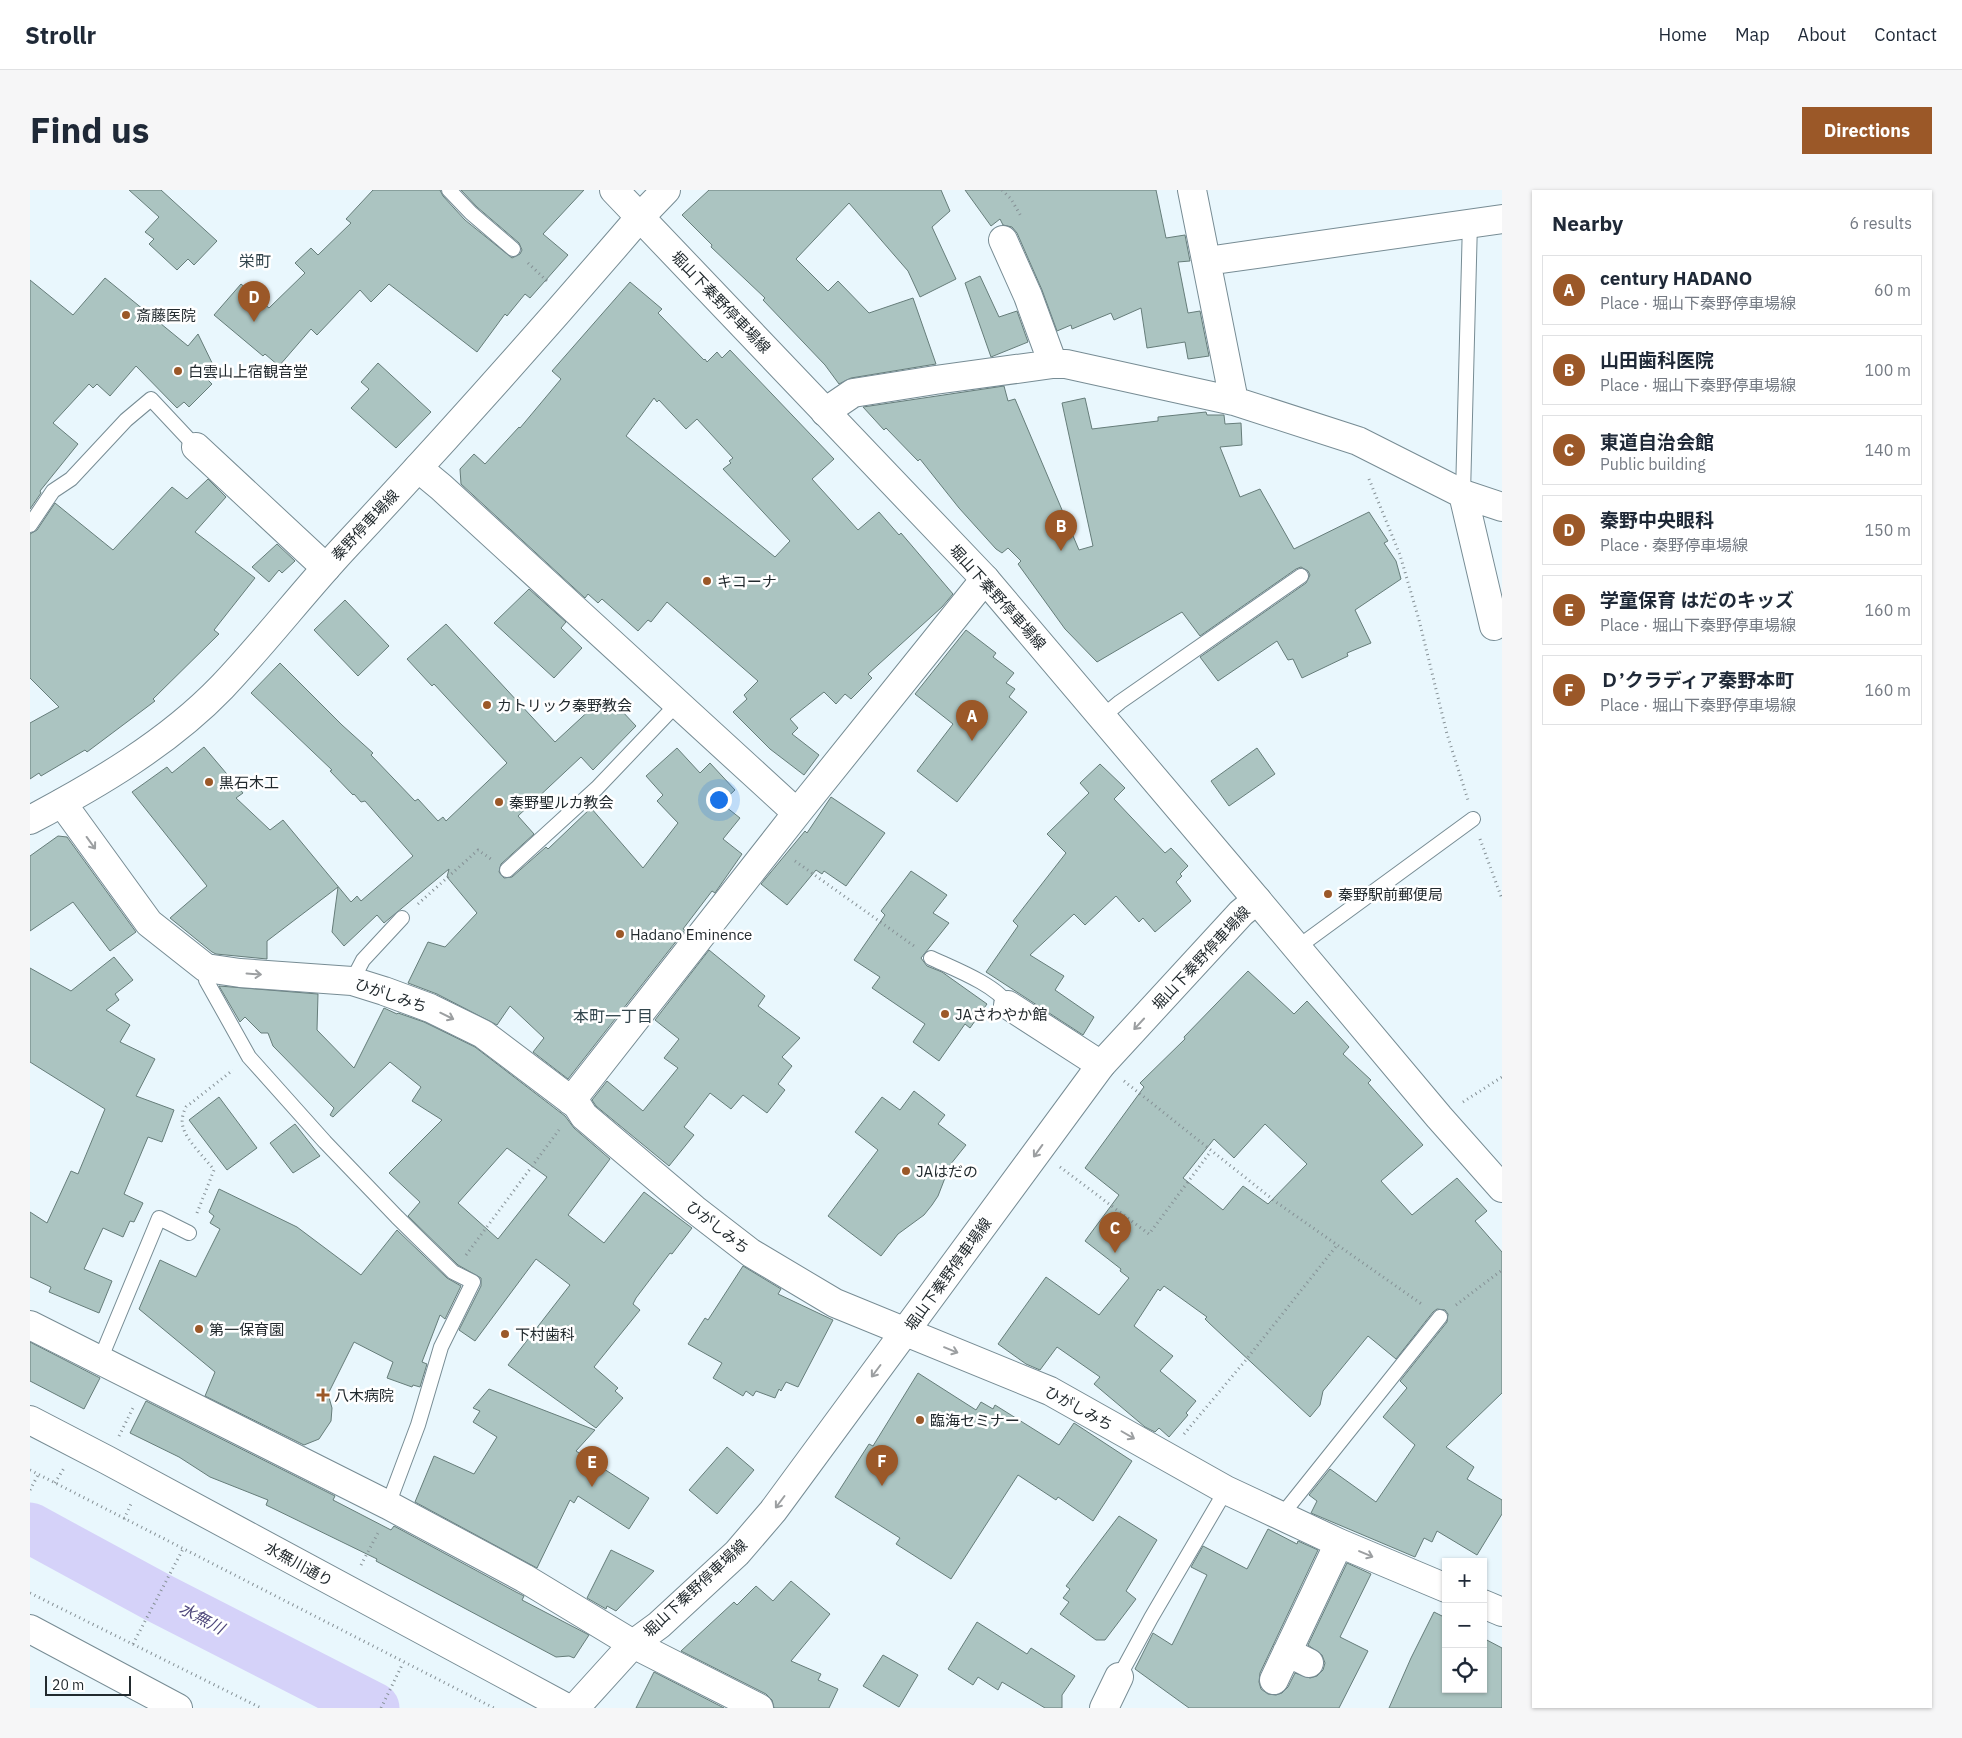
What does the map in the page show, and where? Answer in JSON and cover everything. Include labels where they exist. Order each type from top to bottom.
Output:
[{"type":"street","name":"堀山下秦野停車場線","points":[[575,1708],[633,1644],[659,1625],[737,1553],[772,1511],[1101,1065],[1241,913],[1257,900],[985,579],[614,190]]},
{"type":"street","name":"秦野停車場線","points":[[30,820],[62,803],[130,761],[174,730],[222,688],[326,568],[568,300],[640,216],[666,190]]},
{"type":"street","points":[[1192,190],[1234,401]]},
{"type":"street","points":[[1207,261],[1470,222],[1502,219]]},
{"type":"street","points":[[1002,240],[1028,296],[1053,364]]},
{"type":"street","points":[[826,412],[853,394],[935,380],[1053,364],[1066,364],[1234,401],[1358,441],[1463,494],[1502,507]]},
{"type":"street","points":[[196,447],[326,568]]},
{"type":"street","points":[[418,468],[797,813]]},
{"type":"street","points":[[1463,494],[1494,626]]},
{"type":"street","points":[[574,1103],[797,813],[985,579]]},
{"type":"street","name":"ひがしみち","points":[[62,803],[149,924],[206,968],[240,973],[352,981],[430,1008],[483,1034],[574,1103],[584,1116],[694,1209],[752,1253],[835,1302],[1050,1391],[1226,1490],[1442,1586]]},
{"type":"street","points":[[1257,900],[1439,1117],[1502,1188]]},
{"type":"street","points":[[1008,1005],[1101,1065]]},
{"type":"street","points":[[30,1325],[388,1505],[524,1578],[633,1644],[759,1708]]},
{"type":"street","name":"水無川通り","points":[[30,1420],[567,1708]]},
{"type":"street","points":[[1274,1680],[1298,1658],[1339,1542]]},
{"type":"street","points":[[1487,1606],[1502,1612]]},
{"type":"street","points":[[30,1629],[178,1708]]},
{"type":"street","points":[[1104,1708],[1119,1677]]},
{"type":"lane","points":[[449,190],[471,213],[513,249]]},
{"type":"lane","points":[[1463,494],[1470,222]]},
{"type":"lane","points":[[30,525],[53,491],[71,479],[126,420],[151,399],[196,447]]},
{"type":"lane","points":[[1102,717],[1120,702],[1301,576]]},
{"type":"lane","points":[[507,870],[597,788],[677,704]]},
{"type":"lane","points":[[1298,947],[1473,819]]},
{"type":"lane","points":[[352,981],[363,960],[402,918]]},
{"type":"lane","points":[[931,958],[976,979],[1005,998],[1008,1005]]},
{"type":"lane","points":[[206,968],[206,980],[249,1057],[325,1142],[453,1272],[473,1282],[441,1347],[418,1425],[388,1505]]},
{"type":"lane","points":[[100,1360],[159,1218],[189,1232]]},
{"type":"lane","points":[[1281,1516],[1440,1317]]},
{"type":"lane","points":[[1119,1677],[1151,1618],[1226,1490]]},
{"type":"path","points":[[513,249],[568,300]]},
{"type":"path","points":[[1358,441],[1357,450],[1400,555],[1419,620],[1446,734],[1473,819],[1502,899]]},
{"type":"path","points":[[773,845],[931,958]]},
{"type":"path","points":[[402,918],[478,850],[507,870]]},
{"type":"path","points":[[189,1232],[214,1170],[187,1135],[183,1127],[182,1116],[186,1107],[249,1057]]},
{"type":"path","points":[[1101,1065],[1113,1072],[1276,1202],[1440,1317],[1502,1270]]},
{"type":"path","points":[[1460,1104],[1502,1077]]},
{"type":"path","points":[[453,1272],[574,1103]]},
{"type":"path","points":[[1038,1151],[1149,1234],[1211,1151]]},
{"type":"path","points":[[1165,1456],[1245,1361],[1338,1244]]},
{"type":"path","points":[[55,1483],[67,1463]]},
{"type":"path","points":[[30,1470],[494,1708]]},
{"type":"path","points":[[30,1490],[38,1475]]},
{"type":"path","points":[[361,1566],[384,1521],[388,1505]]},
{"type":"path","points":[[132,1644],[183,1549]]},
{"type":"path","points":[[30,1592],[261,1708]]},
{"type":"path","points":[[381,1708],[403,1663]]},
{"type":"building","points":[[129,190],[161,190],[217,241],[194,265],[188,259],[177,270],[149,244],[154,239],[145,232],[159,217]]},
{"type":"building","points":[[373,190],[440,190],[443,196],[465,220],[512,258],[520,254],[522,250],[519,243],[477,207],[461,190],[584,190],[543,234],[568,255],[530,298],[525,294],[507,316],[505,314],[477,352],[389,284],[371,302],[360,290],[317,335],[311,329],[279,366],[265,354],[263,356],[214,315],[241,284],[269,308],[305,273],[295,263],[311,248],[318,255],[351,223],[346,219]]},
{"type":"building","points":[[709,190],[941,190],[950,211],[932,227],[956,279],[920,297],[908,271],[849,203],[796,259],[828,291],[838,281],[869,313],[913,298],[936,364],[851,378],[839,384],[825,365],[763,300],[765,298],[711,247],[712,245],[682,215]]},
{"type":"building","points":[[965,190],[1156,190],[1166,238],[1185,235],[1190,261],[1178,262],[1188,313],[1200,311],[1209,356],[1188,359],[1185,342],[1147,348],[1141,308],[1114,320],[1111,313],[1072,329],[1071,325],[1057,331],[1042,290],[1017,233],[1012,227],[1003,225],[1000,219],[991,226]]},
{"type":"building","points":[[980,276],[999,317],[1017,311],[1028,342],[991,357],[965,283]]},
{"type":"building","points":[[105,278],[188,346],[198,334],[215,369],[203,375],[212,384],[189,407],[184,402],[177,408],[136,366],[110,396],[97,384],[93,388],[89,384],[53,423],[78,444],[40,491],[41,493],[30,509],[30,280],[73,315]]},
{"type":"building","points":[[630,282],[662,309],[658,313],[704,360],[707,362],[717,352],[722,358],[730,350],[834,459],[812,479],[858,530],[879,512],[899,535],[901,533],[953,594],[942,607],[868,674],[872,678],[851,699],[845,694],[836,704],[824,692],[790,719],[798,728],[792,734],[819,755],[804,775],[770,749],[733,712],[747,699],[744,695],[758,681],[667,602],[651,622],[648,620],[638,631],[602,599],[598,603],[588,594],[585,598],[461,484],[460,469],[474,454],[485,464],[520,428],[561,379],[552,371]],"holes":[[[654,398],[657,402],[659,400],[686,429],[697,419],[733,458],[729,461],[731,463],[723,469],[790,541],[775,557],[626,436]]]},
{"type":"building","points":[[378,363],[431,412],[396,448],[351,408],[369,389],[361,382]]},
{"type":"building","points":[[1004,386],[1008,401],[1015,399],[1079,550],[1093,546],[1062,403],[1085,398],[1092,429],[1158,421],[1158,417],[1206,412],[1207,415],[1224,415],[1225,424],[1241,423],[1242,445],[1220,447],[1240,497],[1260,489],[1294,549],[1369,512],[1388,541],[1384,543],[1396,561],[1401,579],[1355,610],[1371,643],[1347,653],[1348,656],[1302,678],[1293,659],[1288,660],[1277,641],[1218,681],[1200,657],[1306,583],[1310,575],[1308,571],[1301,567],[1200,636],[1182,612],[1097,662],[1065,629],[1018,564],[1021,561],[1008,548],[1002,553],[996,549],[959,508],[920,459],[918,461],[886,428],[884,430],[863,407]]},
{"type":"building","points":[[208,479],[226,497],[195,532],[255,578],[214,630],[219,634],[153,699],[155,701],[87,752],[85,750],[41,776],[39,773],[30,779],[30,723],[59,707],[30,678],[30,534],[37,530],[55,503],[113,550],[172,487],[187,499]]},
{"type":"building","points":[[277,544],[295,561],[282,573],[279,570],[269,582],[252,567]]},
{"type":"building","points":[[529,589],[566,622],[561,628],[582,648],[554,678],[494,623]]},
{"type":"building","points":[[345,600],[389,646],[358,676],[314,630]]},
{"type":"building","points":[[446,624],[555,742],[594,706],[598,710],[607,702],[617,712],[620,709],[636,726],[593,770],[581,757],[518,816],[534,834],[501,864],[499,872],[504,878],[512,877],[546,847],[548,849],[591,808],[643,868],[678,823],[657,801],[663,795],[646,776],[677,748],[700,773],[710,763],[735,790],[721,803],[740,818],[723,839],[742,854],[715,893],[712,891],[683,929],[685,930],[568,1079],[533,1052],[544,1038],[510,1006],[497,1025],[437,994],[408,983],[428,942],[445,947],[477,913],[447,877],[449,869],[384,923],[377,915],[344,946],[332,932],[338,887],[267,941],[267,959],[216,954],[170,918],[207,886],[132,792],[167,767],[172,773],[204,747],[243,793],[236,798],[270,830],[283,820],[351,902],[357,896],[361,901],[413,856],[365,801],[361,802],[353,795],[330,771],[332,770],[251,693],[280,663],[373,753],[371,755],[415,801],[418,799],[438,821],[443,817],[446,821],[507,763],[434,684],[432,686],[407,659]]},
{"type":"building","points":[[966,630],[996,653],[993,657],[1014,673],[1006,683],[1015,689],[1009,697],[1027,712],[957,802],[917,771],[953,724],[915,694]]},
{"type":"building","points":[[1257,748],[1275,774],[1229,806],[1211,781]]},
{"type":"building","points":[[1100,764],[1125,788],[1114,799],[1165,853],[1171,848],[1188,866],[1180,874],[1182,876],[1176,882],[1191,901],[1155,932],[1143,918],[1139,922],[1116,896],[1085,925],[1074,914],[1030,955],[1064,976],[1055,990],[1094,1017],[1083,1035],[986,972],[1018,926],[1013,921],[1066,853],[1047,834],[1089,793],[1080,783]]},
{"type":"building","points":[[831,797],[885,833],[846,886],[824,871],[822,874],[816,870],[787,905],[761,884],[805,831],[807,833]]},
{"type":"building","points":[[58,836],[67,837],[136,932],[110,951],[73,902],[30,931],[30,856]]},
{"type":"building","points":[[911,871],[947,895],[933,913],[949,923],[921,958],[927,966],[942,972],[987,1004],[970,1028],[965,1024],[939,1061],[913,1042],[925,1024],[872,988],[880,977],[854,960],[885,915],[881,911]]},
{"type":"building","points":[[709,950],[765,996],[758,1006],[800,1038],[782,1057],[792,1066],[778,1084],[785,1090],[767,1113],[743,1095],[731,1109],[710,1093],[684,1127],[694,1135],[669,1166],[596,1106],[592,1100],[607,1081],[643,1111],[678,1068],[664,1058],[679,1039],[655,1020]]},
{"type":"building","points":[[114,957],[133,980],[115,994],[119,1000],[106,1010],[130,1025],[120,1042],[155,1059],[136,1096],[174,1110],[162,1142],[148,1137],[124,1194],[143,1203],[134,1222],[130,1221],[123,1237],[103,1228],[84,1269],[112,1281],[99,1313],[49,1292],[51,1287],[30,1277],[30,1212],[47,1223],[71,1171],[78,1174],[105,1109],[30,1062],[30,968],[71,991]]},
{"type":"building","points":[[1248,971],[1294,1014],[1307,1001],[1349,1047],[1343,1054],[1371,1080],[1368,1083],[1423,1145],[1381,1181],[1412,1215],[1457,1178],[1487,1211],[1475,1221],[1502,1252],[1502,1393],[1446,1447],[1474,1467],[1467,1479],[1502,1500],[1502,1514],[1477,1555],[1437,1531],[1432,1542],[1424,1538],[1415,1557],[1311,1513],[1317,1501],[1309,1495],[1330,1469],[1376,1502],[1415,1445],[1383,1417],[1407,1388],[1400,1381],[1447,1322],[1448,1314],[1445,1310],[1437,1309],[1433,1312],[1396,1359],[1368,1336],[1323,1391],[1320,1405],[1310,1417],[1209,1323],[1205,1319],[1207,1317],[1164,1286],[1160,1291],[1158,1289],[1134,1326],[1173,1356],[1160,1371],[1196,1401],[1186,1413],[1188,1415],[1169,1437],[1159,1428],[1155,1432],[1145,1427],[1094,1384],[1100,1377],[1057,1347],[1040,1370],[1026,1364],[998,1344],[1046,1277],[1099,1315],[1129,1278],[1120,1271],[1121,1269],[1085,1241],[1119,1195],[1085,1168],[1144,1087],[1140,1083],[1185,1039],[1184,1037]],"holes":[[[1265,1124],[1307,1164],[1268,1204],[1243,1186],[1223,1210],[1183,1178],[1214,1139],[1234,1158]]]},
{"type":"building","points":[[219,986],[318,994],[317,1030],[354,1068],[384,1008],[424,1022],[475,1047],[565,1116],[574,1128],[610,1159],[568,1215],[604,1243],[644,1192],[692,1228],[672,1254],[670,1253],[636,1298],[633,1304],[640,1310],[594,1367],[618,1388],[615,1391],[623,1398],[596,1428],[508,1365],[570,1285],[536,1259],[475,1341],[459,1330],[481,1286],[481,1278],[458,1265],[408,1216],[420,1202],[389,1173],[442,1120],[412,1101],[421,1087],[390,1062],[333,1117],[330,1115],[334,1108],[273,1046],[268,1033],[261,1033],[245,1017],[240,1022]],"holes":[[[507,1148],[547,1177],[498,1239],[458,1203]]]},
{"type":"building","name":"JAはだの","points":[[914,1091],[945,1115],[938,1124],[966,1145],[950,1165],[938,1196],[932,1205],[924,1215],[898,1234],[881,1256],[828,1216],[878,1150],[855,1132],[882,1097],[900,1110]]},
{"type":"building","points":[[219,1097],[257,1148],[227,1170],[189,1120]]},
{"type":"building","points":[[295,1124],[320,1156],[293,1173],[270,1143]]},
{"type":"building","points":[[219,1189],[297,1227],[361,1275],[397,1230],[447,1278],[461,1286],[445,1319],[440,1315],[422,1362],[427,1364],[420,1387],[413,1385],[412,1387],[387,1378],[393,1362],[354,1342],[328,1394],[332,1408],[331,1421],[319,1439],[304,1445],[205,1396],[215,1372],[139,1309],[160,1260],[196,1277],[220,1229],[210,1223],[214,1216],[209,1212]]},
{"type":"building","points":[[743,1266],[781,1289],[778,1294],[833,1320],[798,1387],[786,1382],[781,1391],[779,1389],[775,1398],[756,1391],[753,1396],[746,1391],[743,1396],[713,1378],[722,1363],[688,1344],[705,1318],[708,1320]]},
{"type":"building","points":[[30,1342],[100,1378],[84,1409],[30,1381]]},
{"type":"building","points":[[918,1373],[976,1410],[981,1402],[993,1409],[995,1405],[1059,1445],[1074,1423],[1132,1461],[1093,1521],[1058,1497],[1056,1500],[1018,1475],[951,1579],[896,1544],[900,1538],[835,1497],[869,1444],[873,1446]]},
{"type":"building","points":[[489,1389],[595,1430],[576,1451],[649,1498],[629,1529],[578,1496],[574,1503],[570,1500],[537,1568],[415,1502],[434,1456],[474,1474],[497,1437],[473,1422],[480,1411],[473,1408]]},
{"type":"building","points":[[146,1401],[335,1496],[333,1500],[391,1530],[394,1526],[524,1596],[522,1600],[589,1635],[574,1658],[569,1656],[556,1657],[376,1561],[377,1559],[266,1505],[268,1500],[210,1477],[179,1457],[130,1433]]},
{"type":"building","points":[[727,1447],[754,1470],[717,1514],[689,1490]]},
{"type":"building","points":[[1119,1516],[1157,1540],[1126,1591],[1136,1599],[1105,1640],[1096,1640],[1060,1614],[1069,1602],[1063,1598],[1070,1589],[1066,1586]]},
{"type":"building","points":[[1268,1529],[1297,1544],[1298,1541],[1318,1550],[1260,1673],[1259,1682],[1261,1689],[1268,1694],[1276,1695],[1282,1693],[1288,1687],[1295,1673],[1310,1678],[1317,1676],[1323,1670],[1325,1663],[1322,1655],[1308,1645],[1347,1563],[1371,1574],[1340,1637],[1368,1651],[1339,1708],[1189,1708],[1135,1669],[1153,1633],[1172,1645],[1207,1575],[1191,1567],[1203,1546],[1247,1569]]},
{"type":"building","points":[[611,1550],[654,1571],[616,1611],[607,1606],[606,1609],[587,1598]]},
{"type":"building","points":[[791,1581],[830,1614],[791,1661],[821,1674],[818,1680],[838,1689],[829,1708],[774,1708],[772,1700],[766,1694],[681,1651],[734,1602],[737,1605],[756,1586],[773,1601]]},
{"type":"building","points":[[1434,1612],[1442,1616],[1442,1693],[1487,1693],[1487,1640],[1502,1648],[1502,1708],[1389,1708]]},
{"type":"building","points":[[977,1622],[1027,1654],[1031,1648],[1075,1676],[1062,1695],[1062,1708],[1045,1708],[1002,1682],[998,1690],[978,1677],[973,1685],[948,1669]]},
{"type":"building","points":[[883,1655],[918,1675],[899,1707],[863,1686]]},
{"type":"building","points":[[654,1672],[724,1708],[636,1708]]},
{"type":"waterway","name":"水無川","points":[[30,1528],[157,1597],[374,1708]]},
{"type":"place","name":"斎藤医院","points":[[126,315]]},
{"type":"place","name":"秦野中央眼科","points":[[254,322]]},
{"type":"place","name":"白雲山上宿観音堂","points":[[178,371]]},
{"type":"place","name":"山田歯科医院","points":[[1061,551]]},
{"type":"place","name":"キコーナ","points":[[707,581]]},
{"type":"place","name":"カトリック秦野教会","points":[[487,705]]},
{"type":"place","name":"century HADANO","points":[[972,741]]},
{"type":"place","name":"黒石木工","points":[[209,782]]},
{"type":"place","name":"秦野聖ルカ教会","points":[[499,802]]},
{"type":"place","name":"秦野駅前郵便局","points":[[1328,894]]},
{"type":"place","name":"Hadano Eminence","points":[[620,934]]},
{"type":"place","name":"JAさわやか館","points":[[945,1014]]},
{"type":"place","name":"JAはだの","points":[[906,1171]]},
{"type":"place","name":"東道自治会館","points":[[1115,1253]]},
{"type":"place","name":"第一保育園","points":[[199,1329]]},
{"type":"place","name":"下村歯科","points":[[505,1334]]},
{"type":"place","name":"八木病院","points":[[323,1395]]},
{"type":"place","name":"臨海セミナー","points":[[920,1420]]},
{"type":"place","name":"Ｄ’クラディア秦野本町","points":[[882,1486]]},
{"type":"place","name":"学童保育 はだのキッズ","points":[[592,1487]]},
{"type":"district","name":"栄町","points":[[255,261]]},
{"type":"district","name":"本町一丁目","points":[[613,1016]]}]
